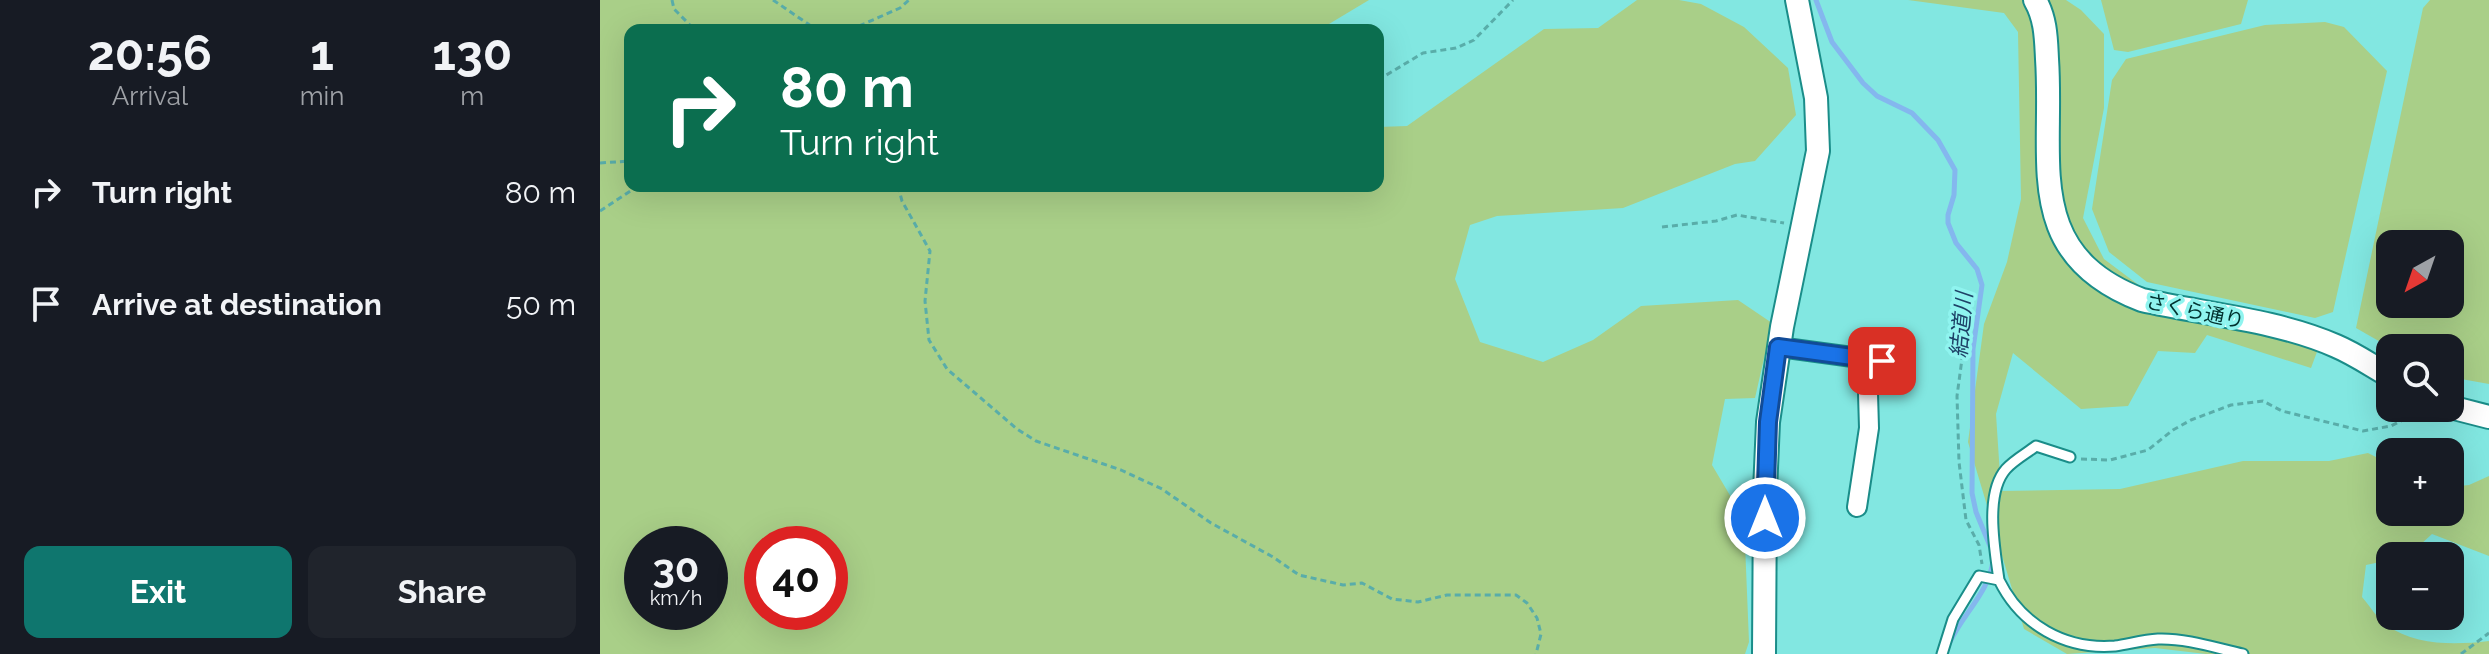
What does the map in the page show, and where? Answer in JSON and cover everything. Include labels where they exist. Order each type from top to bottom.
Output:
[{"type":"street","points":[[1764,654],[1768,422],[1778,347],[1816,168],[1819,125],[1797,0]]},
{"type":"street","name":"さくら通り","points":[[2035,0],[2045,21],[2051,203],[2061,232],[2088,268],[2119,292],[2142,300],[2284,329],[2338,346],[2376,368]]},
{"type":"street","points":[[1778,347],[1874,360],[1869,428],[1857,507]]},
{"type":"street","points":[[2464,411],[2489,417]]},
{"type":"lane","points":[[2070,457],[2036,446],[2006,470],[1997,484],[1994,506],[1997,580],[2009,598],[2051,635],[2068,642],[2111,646],[2167,639],[2243,654]]},
{"type":"lane","points":[[1942,654],[1953,619],[1981,576],[1997,580]]},
{"type":"path","points":[[672,0],[674,9],[689,24]]},
{"type":"path","points":[[773,0],[808,24]]},
{"type":"path","points":[[864,24],[900,8],[909,0]]},
{"type":"path","points":[[1384,76],[1423,53],[1456,48],[1474,40],[1513,0]]},
{"type":"path","points":[[600,163],[624,161]]},
{"type":"path","points":[[600,211],[629,192]]},
{"type":"path","points":[[900,192],[930,251],[925,301],[929,340],[947,369],[1017,429],[1036,441],[1121,470],[1162,489],[1211,523],[1299,575],[1343,585],[1362,583],[1392,599],[1418,602],[1447,595],[1516,595],[1527,603],[1537,618],[1541,634],[1536,654]]},
{"type":"path","points":[[1662,227],[1716,221],[1737,215],[1804,227]]},
{"type":"path","points":[[1964,344],[1957,396],[1959,462],[1966,520],[1981,554],[1981,576]]},
{"type":"path","points":[[2070,457],[2110,460],[2148,450],[2191,420],[2231,405],[2263,401],[2282,411],[2363,431],[2399,422]]},
{"type":"path","points":[[2461,654],[2489,633]]},
{"type":"green space","points":[[600,0],[1369,0],[1329,24],[624,24],[624,192],[1384,192],[1384,127],[1407,126],[1544,29],[1598,28],[1637,0],[1679,0],[1701,4],[1744,27],[1788,68],[1796,115],[1755,161],[1735,164],[1623,208],[1497,216],[1470,225],[1455,279],[1480,342],[1543,362],[1593,340],[1641,306],[1738,300],[1772,323],[1755,398],[1725,399],[1712,465],[1744,519],[1749,642],[1745,654],[600,654]]},
{"type":"green space","points":[[1908,0],[2066,0],[2081,10],[2104,34],[2104,108],[2083,218],[2104,259],[2144,289],[2233,308],[2324,333],[2311,368],[2207,335],[2195,353],[2158,351],[2128,406],[2081,409],[2013,353],[1996,414],[2001,491],[2120,489],[2243,461],[2329,461],[2368,453],[2376,457],[2376,526],[2464,526],[2464,486],[2489,476],[2489,556],[2464,546],[2464,542],[2453,542],[2432,534],[2423,542],[2376,542],[2376,563],[2366,565],[2362,597],[2376,614],[2376,630],[2395,630],[2410,637],[2436,642],[2489,641],[2489,654],[2206,654],[2155,648],[2067,654],[2024,629],[1968,442],[1984,324],[2007,262],[2021,199],[2018,32],[2004,13]]},
{"type":"green space","points":[[2101,0],[2248,0],[2241,24],[2128,52],[2114,50]]},
{"type":"green space","points":[[2430,0],[2489,0],[2489,384],[2464,380],[2464,334],[2376,334],[2376,339],[2356,328],[2376,232],[2376,318],[2464,318],[2464,230],[2377,230],[2423,8]]},
{"type":"green space","points":[[2325,22],[2344,27],[2387,71],[2333,312],[2315,318],[2147,282],[2109,252],[2092,209],[2112,80],[2126,59],[2265,25]]},
{"type":"waterway","name":"結道川","points":[[1816,0],[1832,42],[1863,83],[1877,96],[1912,113],[1938,140],[1955,170],[1948,223],[1956,243],[1977,269],[1982,285],[1973,349],[1972,493],[1990,546]]},
{"type":"waterway","name":"結道川","points":[[1950,642],[1982,592],[1993,560]]},
{"type":"route","points":[[1765,518],[1768,422],[1778,347],[1882,361]]}]
